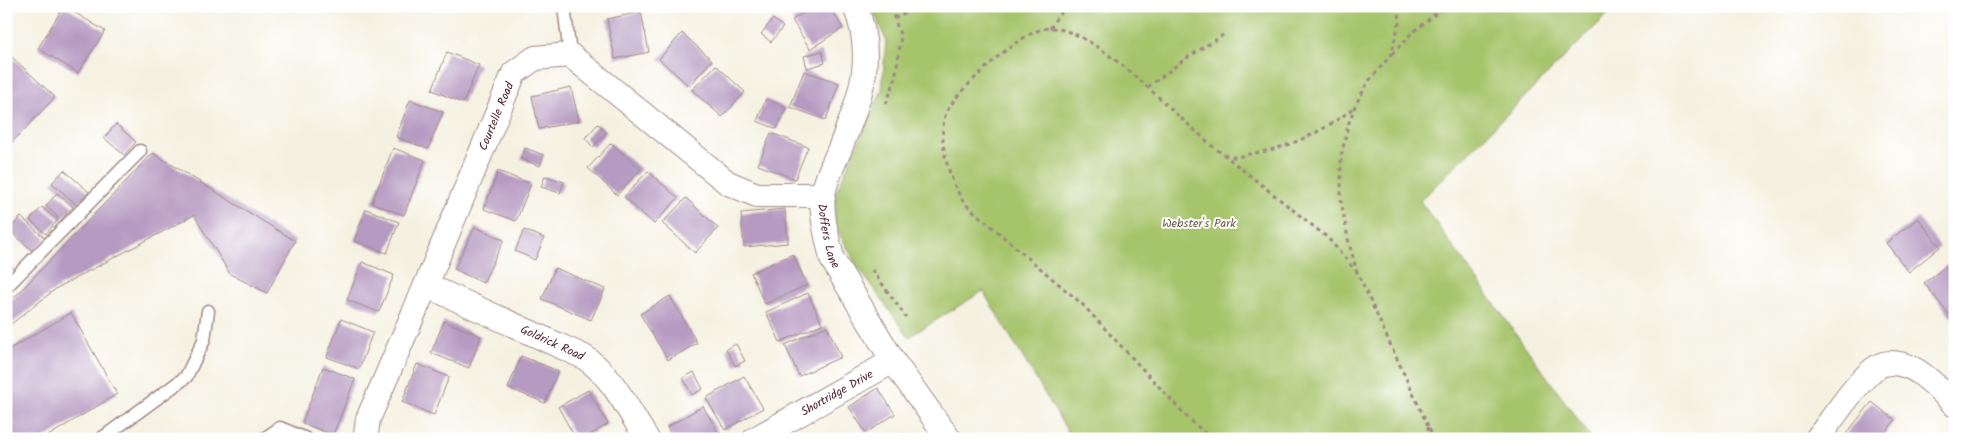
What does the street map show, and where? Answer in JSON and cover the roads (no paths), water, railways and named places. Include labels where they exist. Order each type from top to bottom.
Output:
[{"type":"street","name":"Doffers Lane","points":[[855,6],[864,37],[866,63],[859,100],[830,172],[823,195],[832,259],[893,361],[949,439]]},
{"type":"street","points":[[570,55],[728,183],[757,195],[823,195]]},
{"type":"street","name":"Courtelle Road","points":[[367,439],[368,419],[514,72],[534,58],[570,55]]},
{"type":"street","name":"Goldrick Road","points":[[426,285],[584,357],[597,366],[607,376],[647,439]]},
{"type":"street","name":"Shortridge Drive","points":[[755,439],[893,361]]},
{"type":"street","points":[[1817,439],[1861,382],[1877,366],[1892,363],[1905,365],[1923,375],[1955,405]]},
{"type":"lane","points":[[564,6],[570,55]]},
{"type":"lane","points":[[6,287],[140,151]]},
{"type":"lane","points":[[101,439],[186,377],[204,340],[208,311]]},
{"type":"lane","points":[[264,439],[280,428],[306,439]]},
{"type":"park label","name":"Webster's Park","points":[[1199,223]]}]
